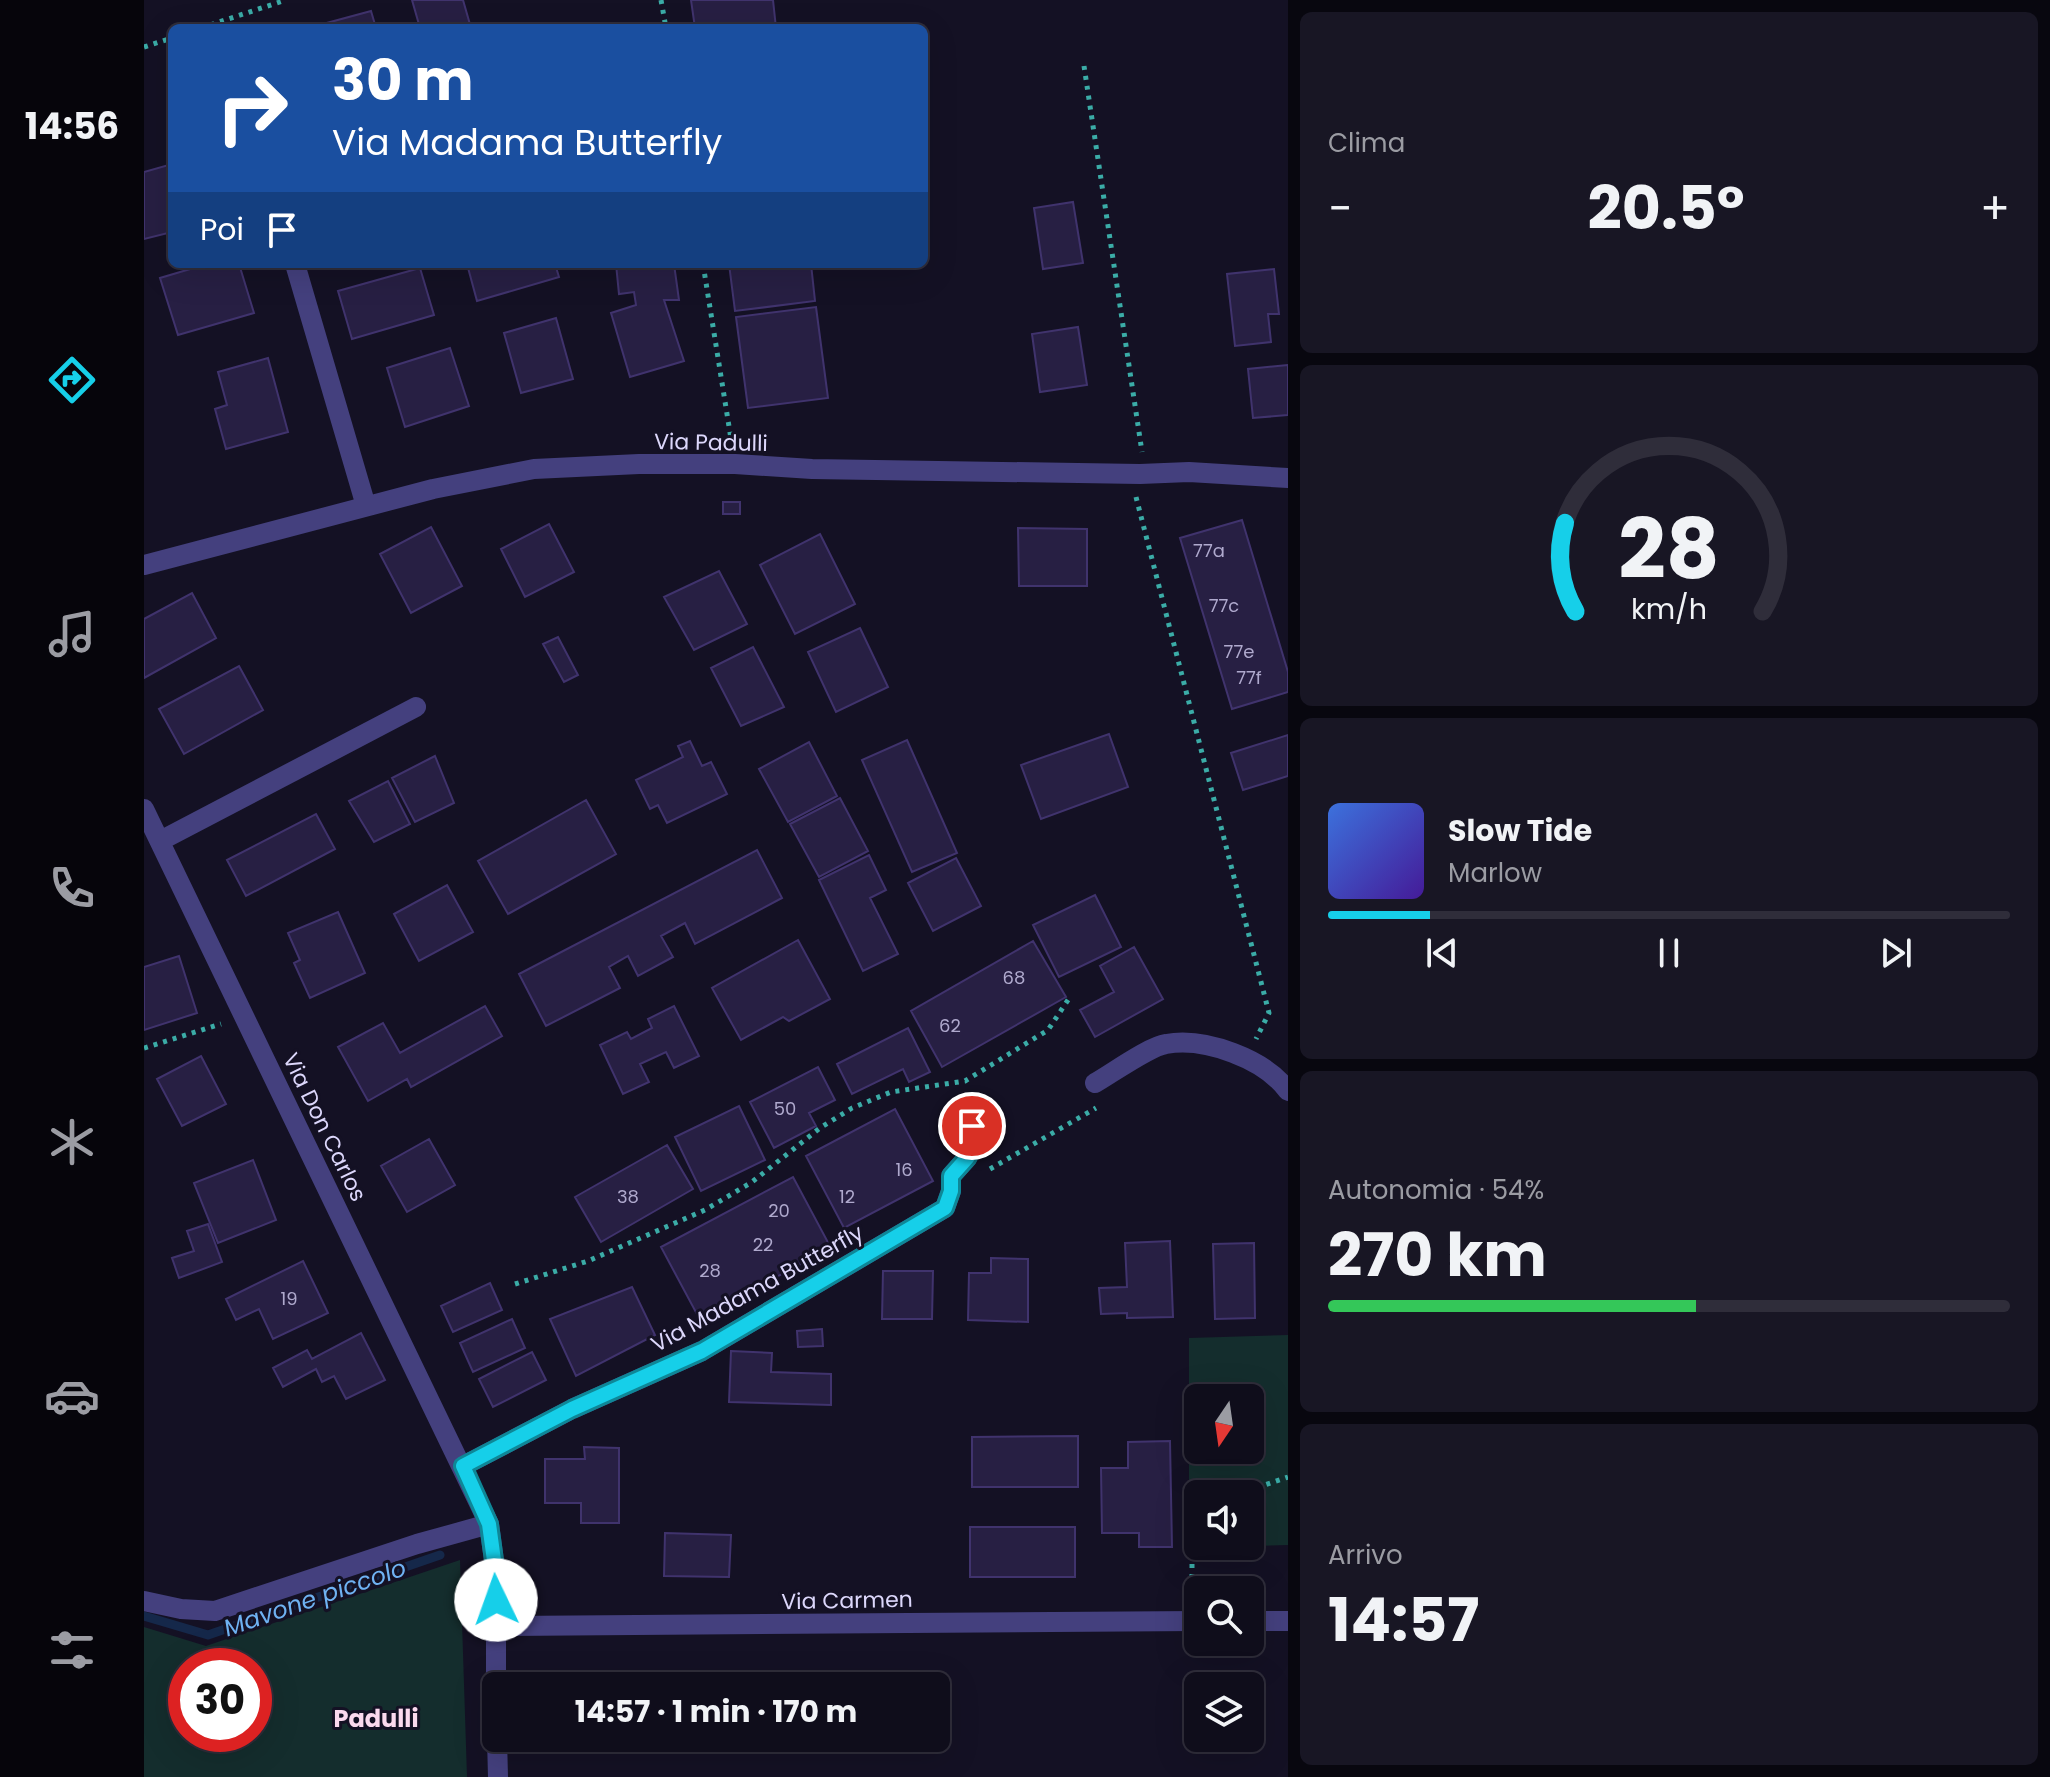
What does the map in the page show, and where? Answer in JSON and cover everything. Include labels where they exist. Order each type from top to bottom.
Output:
[{"type":"street","points":[[296,268],[366,506]]},
{"type":"street","name":"Via Padulli","points":[[144,565],[433,489],[534,469],[735,464],[812,469],[1189,472],[1288,478]]},
{"type":"street","points":[[160,841],[416,707]]},
{"type":"street","name":"Via Don Carlos","points":[[144,809],[489,1524],[496,1575],[496,1672]]},
{"type":"street","points":[[1095,1083],[1163,1044],[1202,1044],[1246,1058],[1288,1091]]},
{"type":"street","name":"Via Madama Butterfly","points":[[463,1466],[572,1409],[702,1351],[945,1208],[951,1191],[951,1176],[968,1157],[966,1135],[972,1126]]},
{"type":"street","points":[[144,1601],[181,1609],[215,1611],[417,1544],[489,1524]]},
{"type":"street","name":"Via Carmen","points":[[497,1626],[1184,1621]]},
{"type":"street","points":[[1264,1621],[1288,1621]]},
{"type":"street","points":[[497,1752],[498,1777]]},
{"type":"path","points":[[213,24],[286,0]]},
{"type":"path","points":[[661,0],[665,24]]},
{"type":"path","points":[[144,47],[168,39]]},
{"type":"path","points":[[1084,66],[1143,458],[1135,495],[1269,1013],[1246,1058]]},
{"type":"path","points":[[704,268],[735,464]]},
{"type":"path","points":[[515,1284],[588,1261],[705,1210],[752,1182],[820,1128],[852,1108],[891,1092],[965,1081],[1048,1030],[1070,997]]},
{"type":"path","points":[[144,1048],[245,1016]]},
{"type":"path","points":[[989,1169],[1105,1103],[1095,1083]]},
{"type":"path","points":[[1264,1485],[1288,1477]]},
{"type":"green space","points":[[1288,1335],[1288,1545],[1264,1546],[1264,1480],[1189,1480],[1189,1464],[1264,1464],[1264,1384],[1189,1384],[1189,1338]]},
{"type":"green space","points":[[460,1560],[467,1777],[144,1777],[144,1627],[206,1646]]},
{"type":"building","points":[[412,0],[463,0],[470,24],[419,24]]},
{"type":"building","points":[[691,0],[773,0],[776,24],[694,24]]},
{"type":"building","points":[[371,11],[375,24],[323,24]]},
{"type":"building","points":[[168,165],[168,233],[144,239],[144,172]]},
{"type":"building","points":[[1073,202],[1083,263],[1043,269],[1034,208]]},
{"type":"building","points":[[194,268],[240,268],[254,313],[178,335],[160,278]]},
{"type":"building","points":[[420,268],[434,315],[352,339],[338,291]]},
{"type":"building","points":[[468,268],[556,268],[559,277],[477,301]]},
{"type":"building","points":[[616,268],[675,268],[679,300],[664,300],[684,361],[630,377],[611,313],[636,305],[634,292],[619,294]]},
{"type":"building","points":[[730,268],[811,268],[815,301],[735,311]]},
{"type":"building","points":[[1274,269],[1279,314],[1268,314],[1271,342],[1235,346],[1227,274]]},
{"type":"building","points":[[816,307],[828,398],[748,408],[736,317]]},
{"type":"building","points":[[556,318],[573,379],[521,393],[504,333]]},
{"type":"building","points":[[1078,327],[1087,385],[1040,392],[1032,334]]},
{"type":"building","points":[[450,348],[469,406],[405,427],[387,368]]},
{"type":"building","points":[[268,358],[288,432],[226,449],[215,409],[227,405],[218,372]]},
{"type":"building","points":[[1288,365],[1288,415],[1253,418],[1248,369]]},
{"type":"building","points":[[723,502],[740,502],[740,514],[723,514]]},
{"type":"building","points":[[1242,520],[1288,672],[1288,692],[1232,709],[1180,538]]},
{"type":"building","points":[[549,524],[574,572],[525,597],[501,549]]},
{"type":"building","points":[[431,527],[462,586],[411,613],[380,554]]},
{"type":"building","points":[[1018,528],[1087,529],[1087,586],[1019,586]]},
{"type":"building","points":[[820,534],[855,604],[795,634],[760,565]]},
{"type":"building","points":[[719,571],[747,624],[694,650],[664,597]]},
{"type":"building","points":[[192,593],[216,638],[144,678],[144,619]]},
{"type":"building","points":[[860,628],[888,687],[836,712],[808,652]]},
{"type":"building","points":[[558,637],[578,675],[564,682],[543,644]]},
{"type":"building","points":[[753,647],[784,707],[741,726],[711,668]]},
{"type":"building","points":[[239,666],[263,710],[184,754],[159,709]]},
{"type":"building","points":[[1109,734],[1128,787],[1041,819],[1021,765]]},
{"type":"building","points":[[1288,735],[1288,776],[1243,790],[1231,753]]},
{"type":"building","points":[[907,740],[957,853],[912,872],[862,760]]},
{"type":"building","points":[[690,741],[702,766],[711,762],[727,794],[667,823],[658,805],[650,809],[636,780],[683,757],[678,746]]},
{"type":"building","points":[[809,742],[837,796],[788,822],[759,769]]},
{"type":"building","points":[[435,756],[454,803],[415,822],[392,778]]},
{"type":"building","points":[[388,781],[410,824],[374,842],[349,801]]},
{"type":"building","points":[[840,798],[868,851],[819,877],[790,824]]},
{"type":"building","points":[[586,800],[616,854],[508,914],[478,861]]},
{"type":"building","points":[[316,814],[335,849],[246,896],[227,860]]},
{"type":"building","points":[[757,850],[782,898],[695,944],[685,923],[661,936],[673,957],[638,976],[628,956],[609,967],[620,988],[546,1026],[519,974]]},
{"type":"building","points":[[869,855],[886,890],[870,898],[898,954],[863,971],[819,880]]},
{"type":"building","points":[[956,858],[981,906],[933,931],[908,883]]},
{"type":"building","points":[[447,885],[473,932],[419,961],[394,914]]},
{"type":"building","points":[[1095,895],[1121,947],[1059,977],[1033,925]]},
{"type":"building","points":[[338,912],[365,973],[310,998],[294,963],[300,960],[288,933]]},
{"type":"building","points":[[798,940],[830,999],[789,1021],[783,1017],[741,1040],[712,988]]},
{"type":"building","points":[[1033,941],[1066,997],[942,1067],[911,1011]]},
{"type":"building","points":[[1134,947],[1163,999],[1095,1037],[1080,1010],[1114,992],[1100,966]]},
{"type":"building","points":[[179,956],[197,1013],[144,1030],[144,967]]},
{"type":"building","points":[[485,1006],[502,1036],[411,1087],[407,1079],[368,1101],[338,1047],[383,1023],[400,1053]]},
{"type":"building","points":[[674,1006],[699,1056],[674,1068],[666,1052],[640,1064],[649,1082],[623,1094],[600,1045],[627,1032],[631,1039],[652,1028],[648,1019]]},
{"type":"building","points":[[908,1028],[930,1072],[909,1082],[903,1069],[852,1094],[837,1064]]},
{"type":"building","points":[[201,1056],[226,1104],[182,1126],[157,1079]]},
{"type":"building","points":[[818,1067],[835,1100],[809,1113],[816,1126],[774,1148],[750,1102]]},
{"type":"building","points":[[739,1106],[765,1160],[701,1191],[675,1137]]},
{"type":"building","points":[[895,1109],[933,1181],[844,1228],[806,1156]]},
{"type":"building","points":[[429,1139],[455,1185],[407,1212],[381,1166]]},
{"type":"building","points":[[667,1145],[693,1189],[601,1242],[575,1197]]},
{"type":"building","points":[[253,1160],[276,1220],[218,1243],[194,1183]]},
{"type":"building","points":[[793,1177],[831,1248],[699,1318],[661,1247]]},
{"type":"building","points":[[208,1224],[222,1262],[179,1278],[172,1258],[194,1251],[187,1231]]},
{"type":"building","points":[[1170,1241],[1173,1317],[1127,1318],[1127,1313],[1101,1314],[1099,1288],[1127,1287],[1125,1243]]},
{"type":"building","points":[[1254,1243],[1255,1318],[1215,1319],[1213,1244]]},
{"type":"building","points":[[991,1258],[1028,1259],[1028,1322],[968,1320],[969,1273],[991,1273]]},
{"type":"building","points":[[303,1261],[328,1313],[273,1339],[259,1309],[236,1320],[226,1299]]},
{"type":"building","points":[[883,1271],[933,1271],[932,1319],[882,1319]]},
{"type":"building","points":[[490,1283],[502,1310],[453,1332],[441,1306]]},
{"type":"building","points":[[632,1287],[655,1335],[576,1376],[550,1319]]},
{"type":"building","points":[[512,1319],[525,1348],[473,1372],[460,1343]]},
{"type":"building","points":[[822,1329],[823,1346],[798,1347],[797,1331]]},
{"type":"building","points":[[361,1333],[385,1380],[346,1399],[334,1376],[322,1382],[316,1369],[283,1387],[273,1368],[307,1350],[312,1359]]},
{"type":"building","points":[[731,1351],[772,1353],[771,1372],[831,1374],[831,1405],[729,1402]]},
{"type":"building","points":[[532,1352],[546,1380],[493,1407],[479,1379]]},
{"type":"building","points":[[1078,1436],[1078,1487],[972,1487],[972,1437]]},
{"type":"building","points":[[1170,1441],[1172,1547],[1139,1547],[1139,1533],[1102,1533],[1101,1468],[1128,1468],[1128,1442]]},
{"type":"building","points":[[584,1447],[619,1448],[619,1523],[581,1523],[581,1503],[545,1503],[545,1459],[585,1459]]},
{"type":"building","points":[[970,1527],[1075,1527],[1075,1577],[970,1577]]},
{"type":"building","points":[[665,1533],[731,1535],[729,1577],[664,1576]]},
{"type":"waterway","name":"Mavone piccolo","points":[[144,1616],[208,1635],[440,1555]]},
{"type":"district","name":"Padulli","points":[[376,1719]]},
{"type":"route","points":[[496,1600],[489,1524],[463,1466],[572,1409],[702,1351],[945,1208],[951,1191],[951,1176],[968,1157],[966,1135],[972,1126]]}]
